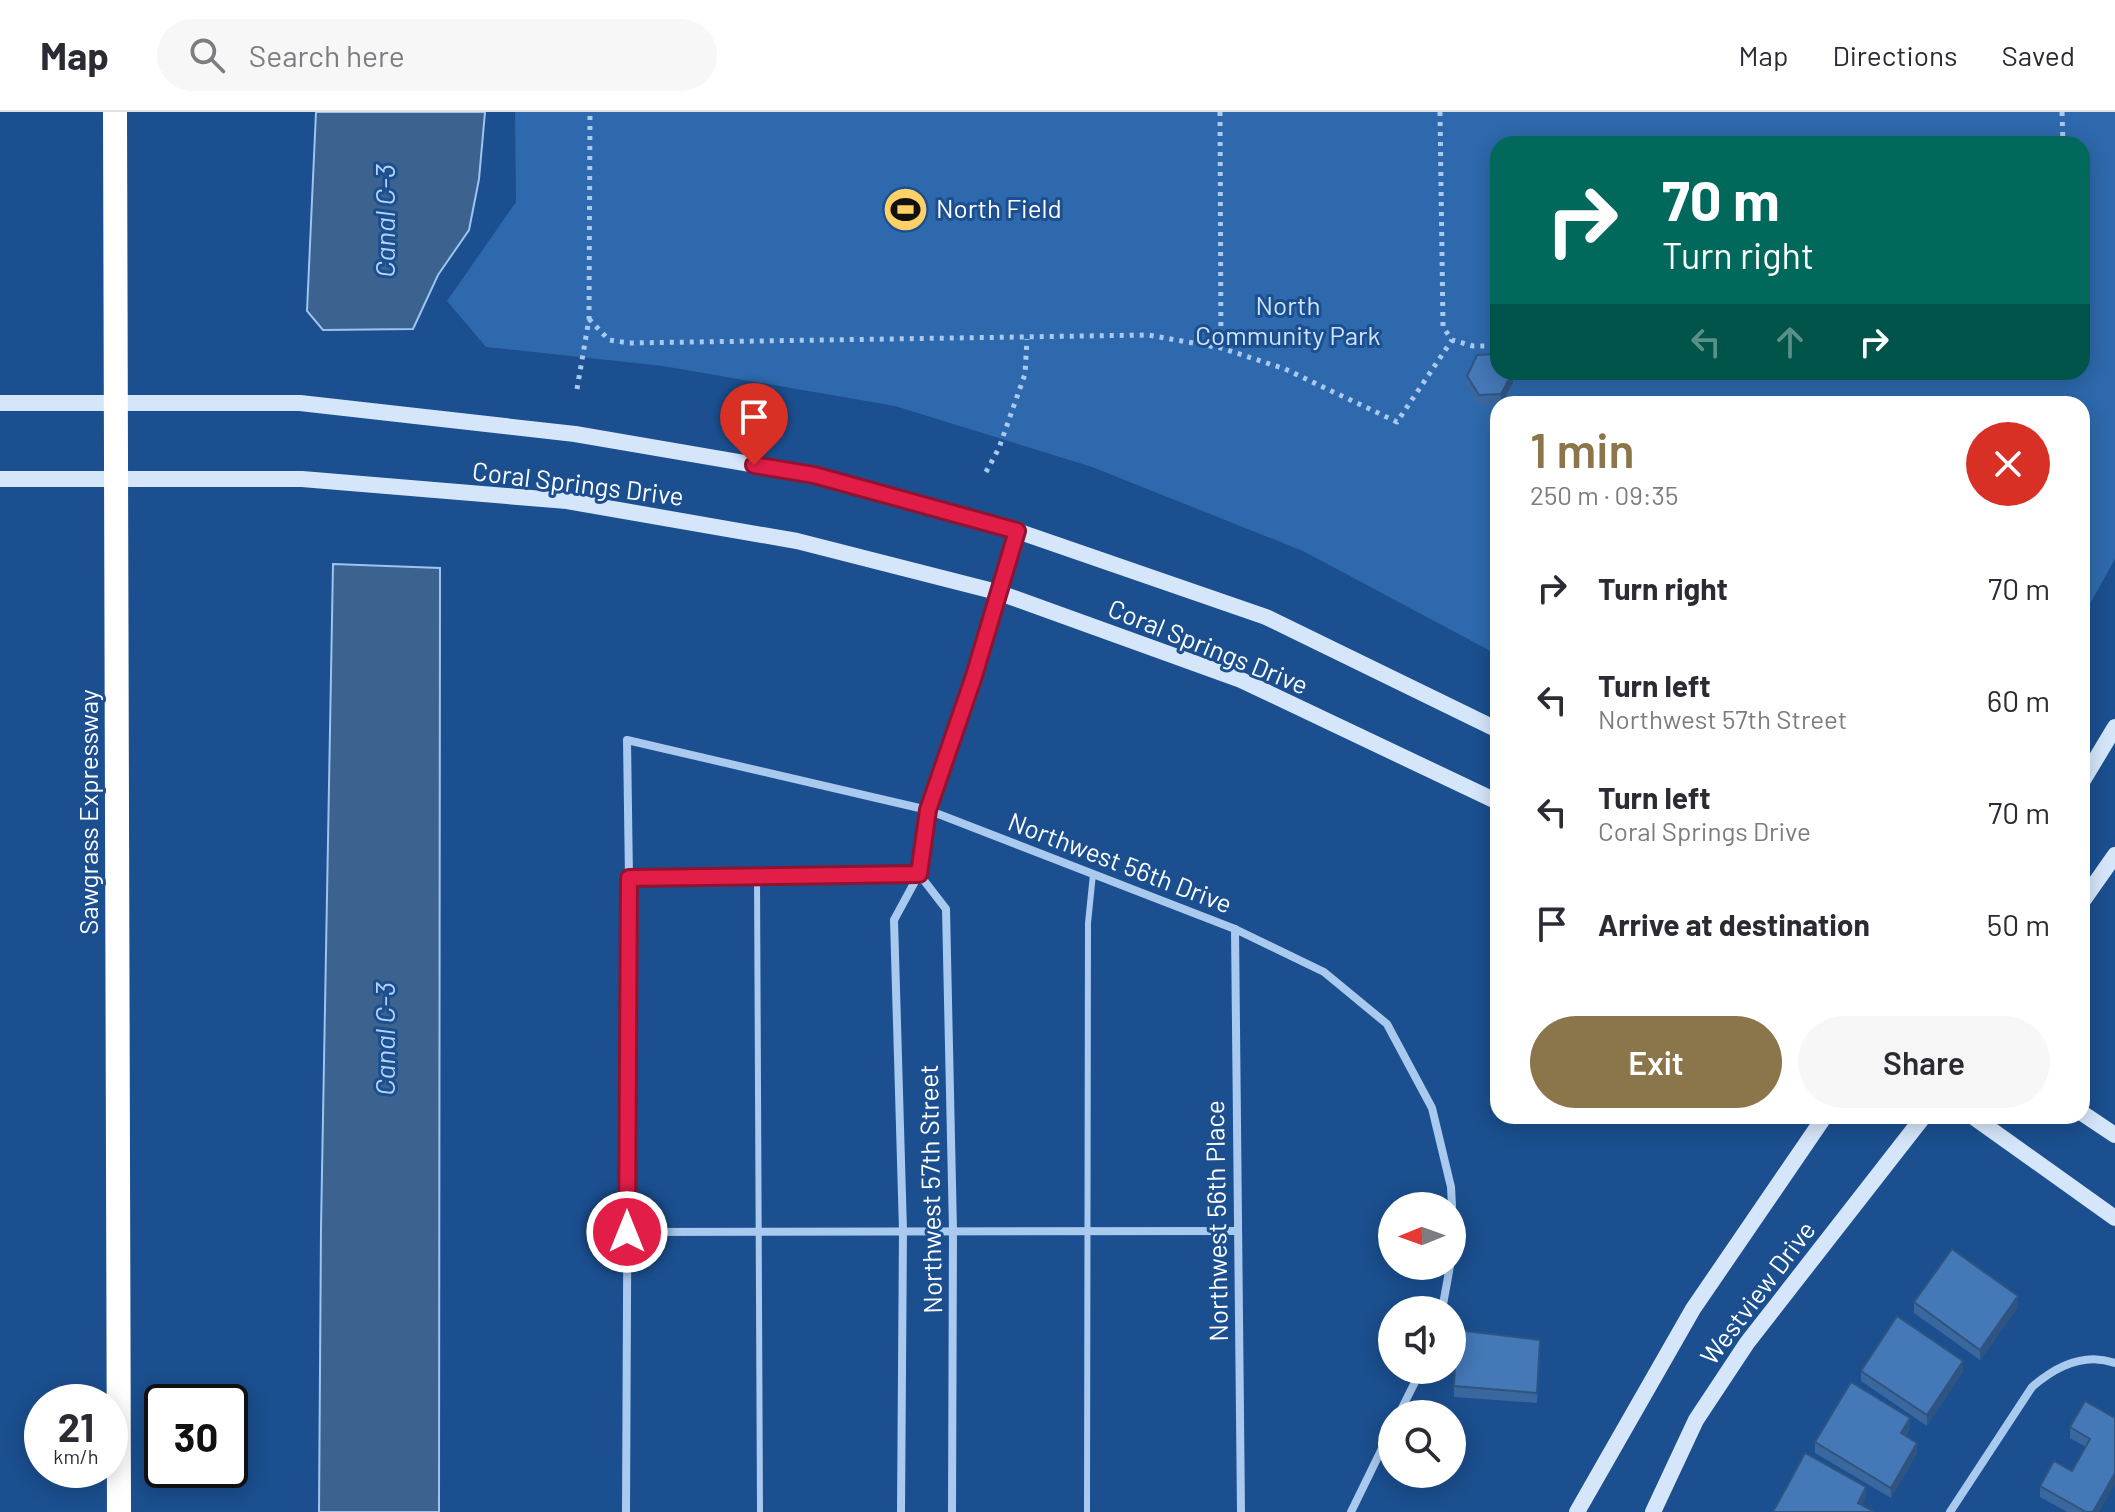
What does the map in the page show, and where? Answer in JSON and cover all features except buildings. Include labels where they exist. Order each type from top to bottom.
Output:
[{"type":"highway","name":"Sawgrass Expressway","points":[[115,112],[119,1512]]},
{"type":"main road","name":"Coral Springs Drive","points":[[0,403],[300,403],[575,434],[814,475],[1017,531],[1266,617],[1490,726]]},
{"type":"main road","name":"Coral Springs Drive","points":[[0,479],[302,479],[567,501],[797,541],[997,592],[1241,680],[1490,798]]},
{"type":"main road","points":[[2090,769],[2115,727]]},
{"type":"main road","points":[[2090,891],[2115,855]]},
{"type":"main road","points":[[2090,1118],[2115,1135]]},
{"type":"main road","name":"Westview Drive","points":[[1577,1512],[1693,1309],[1820,1124]]},
{"type":"main road","name":"Westview Drive","points":[[1653,1512],[1696,1420],[1747,1343],[1918,1124]]},
{"type":"main road","points":[[1983,1124],[2115,1218]]},
{"type":"street","name":"Northwest 57th Street","points":[[901,1512],[903,1230],[894,920],[919,874],[928,810],[974,676],[1017,531]]},
{"type":"street","name":"Northwest 56th Drive","points":[[629,878],[627,740],[928,810],[1235,929],[1324,972],[1387,1024],[1432,1108],[1451,1192]]},
{"type":"street","name":"Northwest 57th Street","points":[[919,874],[946,909],[953,1230],[952,1512]]},
{"type":"street","points":[[626,1512],[629,878],[919,874]]},
{"type":"street","name":"Northwest 56th Place","points":[[1235,929],[1241,1512]]},
{"type":"street","points":[[627,1232],[1236,1231]]},
{"type":"street","points":[[1950,1512],[2032,1387],[2050,1371],[2072,1363],[2095,1359],[2115,1363]]},
{"type":"street","points":[[1351,1512],[1378,1457]]},
{"type":"lane","points":[[1087,1512],[1088,923],[1093,874]]},
{"type":"lane","points":[[757,875],[760,1512]]},
{"type":"path","points":[[577,389],[589,319],[590,112]]},
{"type":"path","points":[[1220,112],[1221,348]]},
{"type":"path","points":[[1440,112],[1443,327],[1452,340],[1473,346],[1490,346]]},
{"type":"path","points":[[2062,112],[2063,136]]},
{"type":"path","points":[[589,319],[609,340],[629,343],[1148,335],[1221,348],[1285,369],[1397,422],[1452,340]]},
{"type":"path","points":[[986,472],[999,448],[1025,374],[1027,339]]},
{"type":"green space","name":"North Community Park","points":[[515,112],[2115,112],[2115,559],[2090,604],[2090,396],[1490,396],[1490,651],[1303,551],[1092,467],[895,406],[663,366],[486,347],[447,301],[516,202]]},
{"type":"water","name":"Canal C-3","points":[[316,112],[485,112],[479,179],[469,230],[438,275],[413,329],[323,330],[307,311]]},
{"type":"water","name":"Canal C-3","points":[[333,564],[440,568],[439,1512],[319,1512]]},
{"type":"place","name":"North Field","points":[[905,209]]},
{"type":"route","points":[[627,1232],[629,878],[919,874],[928,810],[974,676],[1017,531],[814,475],[754,465]]}]
